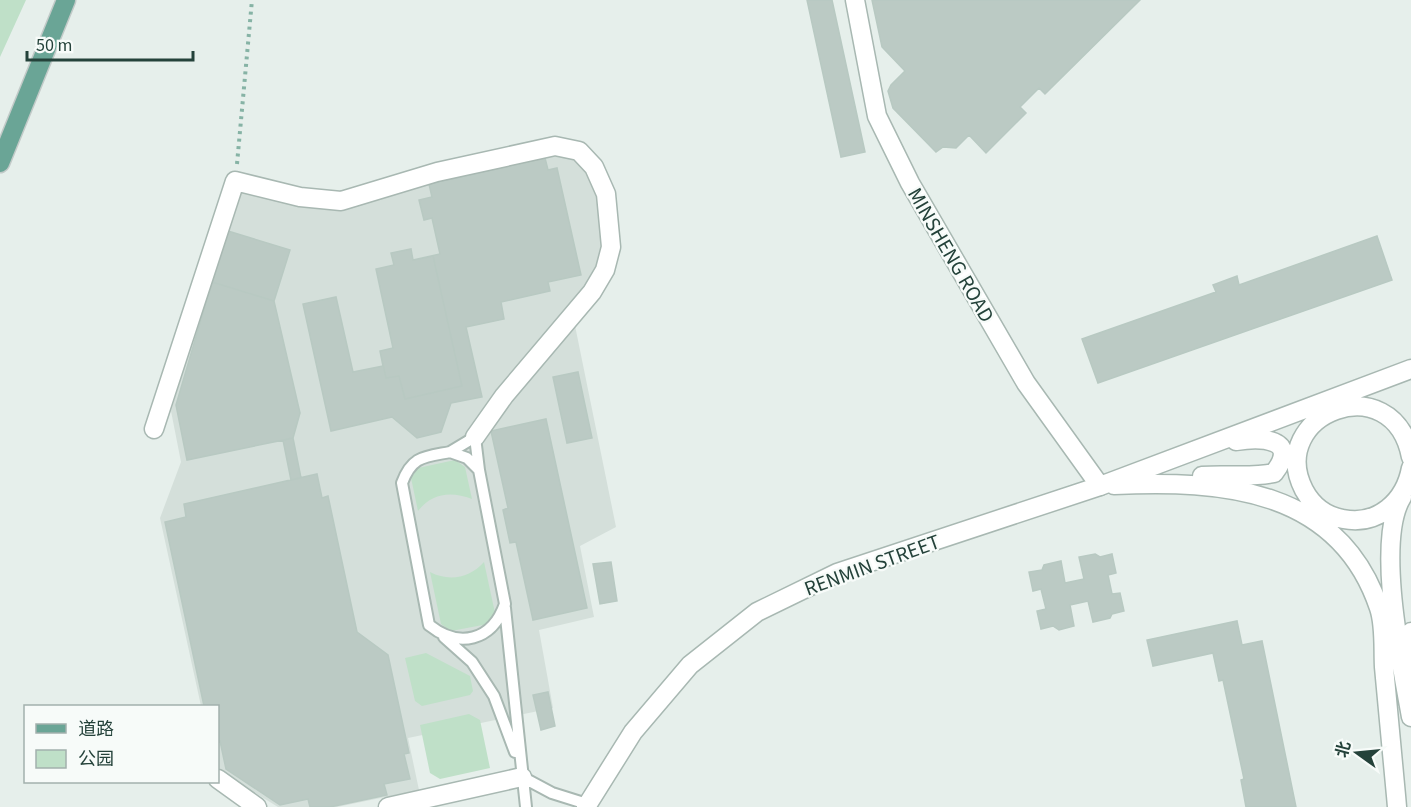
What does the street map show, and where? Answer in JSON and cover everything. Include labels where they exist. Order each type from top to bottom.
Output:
[{"type":"main road","points":[[0,163],[66,0]]},
{"type":"street","name":"MINSHENG ROAD","points":[[855,0],[877,116],[909,183],[1026,383],[1100,486]]},
{"type":"street","points":[[154,429],[235,181],[300,197],[341,201],[436,172],[555,146],[579,151],[594,167],[606,194],[611,247],[604,270],[592,292],[504,396],[476,437]]},
{"type":"street","points":[[1178,456],[1411,369]]},
{"type":"street","points":[[1178,456],[1333,410],[1411,382]]},
{"type":"street","points":[[1396,807],[1379,609],[1362,571],[1300,482],[1297,465],[1299,448],[1307,431],[1319,418],[1333,410],[1361,406],[1386,415],[1399,427],[1408,443],[1411,457]]},
{"type":"street","points":[[1153,484],[1205,476],[1233,474],[1260,476],[1274,473],[1282,463],[1284,453],[1279,445],[1269,439],[1258,438],[1221,443]]},
{"type":"street","name":"RENMIN STREET","points":[[587,806],[633,732],[690,665],[757,612],[837,573],[1100,486],[1178,456]]},
{"type":"street","points":[[1411,468],[1406,494],[1393,534],[1392,598],[1411,717]]},
{"type":"street","name":"RENMIN STREET","points":[[1100,486],[1188,484],[1243,490]]},
{"type":"street","points":[[1243,490],[1314,503],[1335,518],[1352,521],[1369,519],[1386,511],[1406,494]]},
{"type":"street","points":[[1243,490],[1302,513],[1339,538]]},
{"type":"street","points":[[1411,632],[1411,684]]},
{"type":"street","points":[[388,807],[521,771]]},
{"type":"street","points":[[219,780],[257,807]]},
{"type":"lane","points":[[526,807],[521,771],[505,604],[479,470],[476,437],[450,452],[419,458],[407,469],[402,483],[429,625],[472,662],[494,696],[521,771],[552,793],[587,806]]},
{"type":"lane","points":[[450,452],[467,458],[479,470]]},
{"type":"lane","points":[[441,635],[460,640],[489,633],[499,621],[505,604]]},
{"type":"path","points":[[235,181],[252,0]]},
{"type":"shaded area","points":[[551,155],[574,159],[587,171],[597,196],[602,246],[597,267],[571,306],[616,527],[580,546],[594,617],[539,630],[553,708],[408,738],[419,790],[337,807],[278,807],[219,771],[219,705],[201,705],[160,518],[181,462],[171,411],[237,191],[299,206],[341,210],[427,182]]},
{"type":"green space","points":[[0,0],[26,0],[0,57]]},
{"type":"green space","points":[[455,460],[465,467],[472,499],[457,495],[442,495],[429,500],[418,511],[411,478],[418,468]]},
{"type":"green space","points":[[484,562],[495,613],[488,624],[451,631],[441,624],[430,572],[444,577],[459,577],[472,572]]},
{"type":"green space","points":[[426,653],[470,676],[473,691],[470,695],[422,706],[415,701],[405,658]]},
{"type":"green space","points":[[469,714],[480,720],[490,768],[440,779],[430,773],[420,725]]},
{"type":"building","points":[[807,0],[832,0],[865,152],[841,157]]},
{"type":"building","points":[[872,0],[1140,0],[1045,94],[1039,88],[1020,107],[1026,113],[986,153],[969,135],[956,148],[943,147],[936,152],[893,108],[888,91],[905,71],[882,47]]},
{"type":"building","points":[[545,158],[548,170],[557,168],[581,275],[548,282],[550,291],[501,302],[504,319],[466,327],[482,397],[451,403],[441,432],[417,438],[392,417],[331,431],[303,304],[336,297],[353,372],[383,366],[380,351],[393,348],[376,269],[394,265],[391,253],[411,249],[413,260],[440,254],[432,218],[424,220],[419,200],[432,197],[429,184]]},
{"type":"building","points":[[228,231],[290,250],[274,301],[212,282]]},
{"type":"building","points":[[1377,236],[1392,280],[1098,383],[1082,339],[1216,292],[1213,285],[1237,276],[1239,285]]},
{"type":"building","points":[[411,249],[413,260],[433,256],[462,386],[405,399],[399,376],[386,378],[380,351],[393,348],[376,269],[394,265],[391,253]]},
{"type":"building","points":[[212,282],[274,301],[300,413],[293,438],[187,460],[176,405]]},
{"type":"building","points":[[578,372],[592,438],[567,443],[553,377]]},
{"type":"building","points":[[546,419],[587,608],[533,620],[516,542],[510,543],[503,510],[508,508],[491,431]]},
{"type":"building","points":[[293,438],[301,478],[291,480],[283,440]]},
{"type":"building","points":[[317,474],[322,498],[328,496],[357,632],[388,655],[409,753],[404,754],[410,779],[384,784],[387,795],[330,807],[310,807],[308,799],[280,805],[226,769],[219,742],[219,705],[204,705],[165,522],[186,517],[184,504]]},
{"type":"building","points":[[1095,554],[1100,557],[1112,554],[1116,573],[1108,575],[1112,594],[1120,593],[1124,611],[1112,614],[1110,618],[1093,622],[1088,601],[1070,605],[1074,626],[1059,630],[1053,626],[1041,629],[1037,611],[1046,609],[1041,589],[1033,591],[1029,572],[1042,570],[1044,565],[1061,561],[1065,583],[1084,579],[1079,557]]},
{"type":"building","points":[[611,562],[617,601],[600,604],[593,564]]},
{"type":"building","points":[[1237,621],[1242,645],[1262,641],[1296,807],[1246,807],[1241,780],[1244,779],[1223,680],[1219,681],[1213,653],[1153,666],[1147,640]]},
{"type":"building","points":[[548,692],[555,726],[541,730],[533,695]]}]
